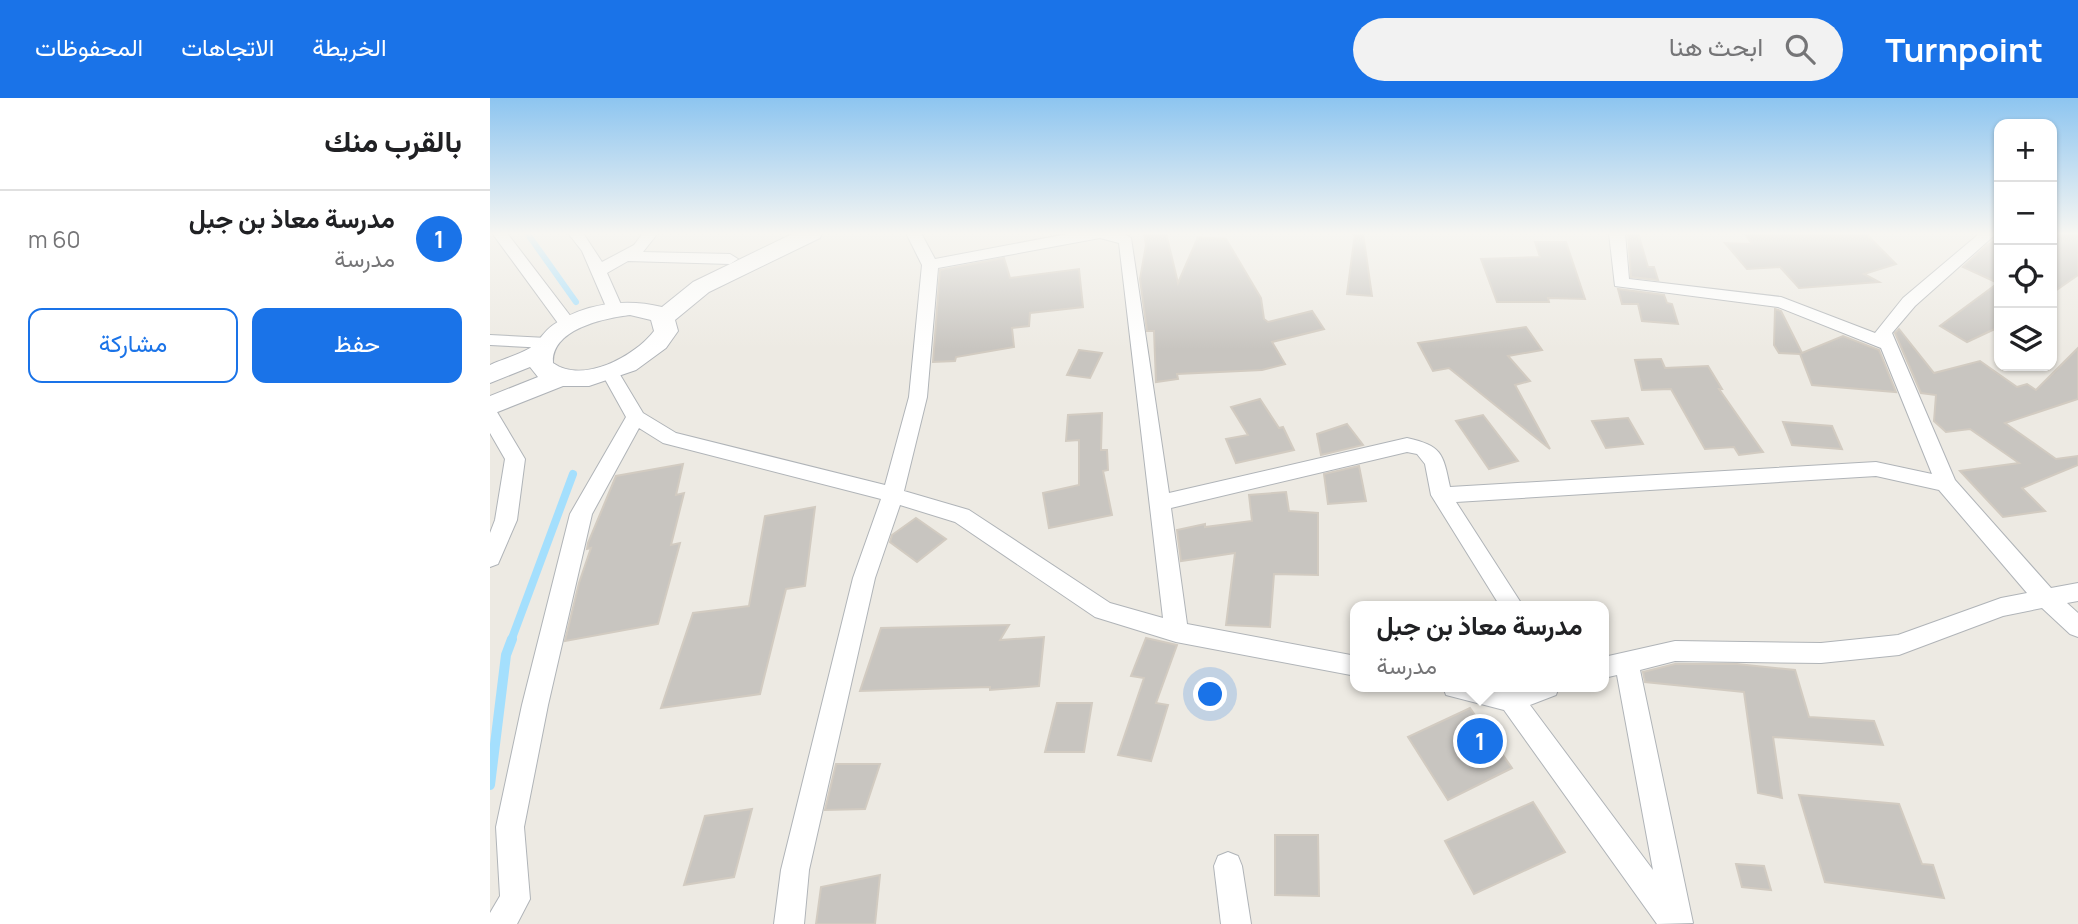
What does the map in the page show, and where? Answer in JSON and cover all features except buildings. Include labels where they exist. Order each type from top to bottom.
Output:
[{"type":"main road","points":[[653,314],[714,272]]},
{"type":"main road","points":[[490,375],[544,347],[569,326],[615,309],[653,314],[734,272]]},
{"type":"main road","points":[[544,347],[539,361],[542,368],[562,377],[576,378],[610,372],[642,358],[653,349],[666,331],[653,314]]},
{"type":"main road","points":[[490,406],[562,377]]},
{"type":"street","points":[[528,272],[569,326]]},
{"type":"street","points":[[598,272],[615,309]]},
{"type":"street","points":[[789,924],[795,870],[864,578],[893,495],[918,397],[929,272]]},
{"type":"street","points":[[1130,272],[1176,632]]},
{"type":"street","points":[[1620,272],[1621,283],[1781,302],[1888,345]]},
{"type":"street","points":[[1945,272],[1909,302],[1883,333],[1946,484],[2045,597],[2078,627]]},
{"type":"street","points":[[490,340],[544,347]]},
{"type":"street","points":[[610,372],[636,417],[670,438],[893,495],[962,516],[1103,610],[1176,632],[1350,665]]},
{"type":"street","points":[[490,417],[515,459],[506,520],[490,558]]},
{"type":"street","points":[[500,924],[514,899],[510,827],[535,705],[581,514],[636,417]]},
{"type":"street","points":[[1160,503],[1407,445],[1424,449],[1436,462],[1441,495],[1509,601]]},
{"type":"street","points":[[1441,495],[1876,469],[1946,484]]},
{"type":"street","points":[[1676,924],[1615,664],[1675,651],[1821,653],[1899,645],[2001,607],[2078,592]]},
{"type":"street","points":[[1475,692],[1512,701],[1534,692]]},
{"type":"street","points":[[1512,701],[1676,924]]},
{"type":"street","points":[[1228,866],[1236,924]]},
{"type":"waterway","points":[[554,272],[576,302]]},
{"type":"waterway","points":[[511,641],[573,474]]},
{"type":"waterway","points":[[490,785],[506,655],[512,639]]},
{"type":"place","name":"مدرسة معاذ بن جبل","points":[[1480,741]]}]
